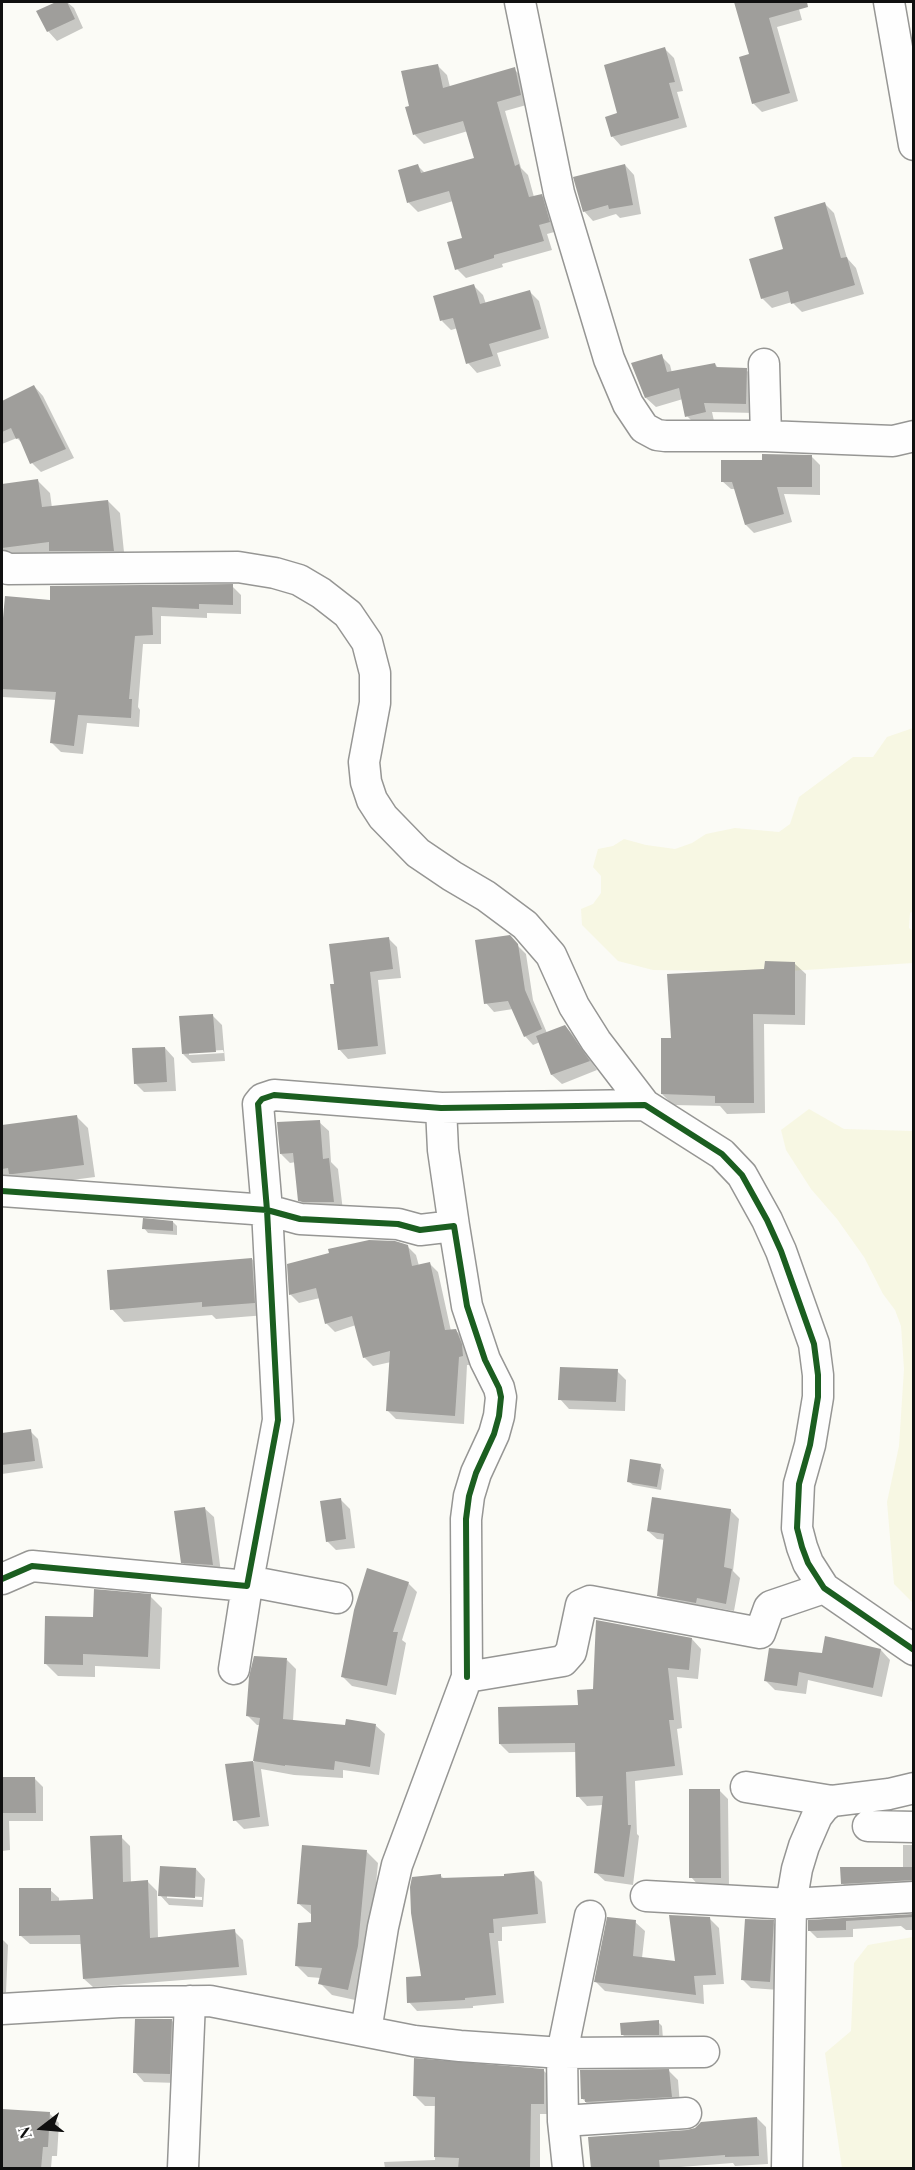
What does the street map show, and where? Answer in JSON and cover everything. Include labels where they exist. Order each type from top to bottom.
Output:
[{"type":"street","points":[[520,2],[560,193],[609,360],[628,404],[644,428],[657,435],[893,441],[914,436]]},
{"type":"street","points":[[889,2],[913,138]]},
{"type":"street","points":[[764,364],[766,436]]},
{"type":"street","points":[[2,566],[8,569],[238,567],[275,573],[298,580],[321,592],[348,614],[367,642],[375,673],[375,703],[364,762],[366,782],[372,800],[383,817],[407,843],[424,857],[486,896],[525,925],[551,955],[574,1006],[596,1041],[645,1105],[722,1154],[742,1175],[767,1220],[801,1304],[814,1344],[818,1397],[810,1445],[799,1484],[797,1528],[808,1563],[824,1588],[914,1650]]},
{"type":"street","points":[[234,1669],[247,1583],[278,1419],[267,1209],[258,1104],[262,1099],[274,1095],[441,1108],[645,1105]]},
{"type":"street","points":[[366,2031],[383,1927],[397,1865],[467,1677],[466,1520],[469,1496],[476,1473],[494,1434],[501,1397],[477,1340],[467,1306],[443,1150],[441,1108]]},
{"type":"street","points":[[2,1191],[267,1209],[300,1219],[398,1224],[420,1230],[454,1226]]},
{"type":"street","points":[[2,1580],[32,1566],[247,1583],[338,1598]]},
{"type":"street","points":[[467,1677],[563,1660],[571,1652],[581,1605],[590,1601],[760,1633],[771,1606],[824,1588]]},
{"type":"street","points":[[746,1787],[832,1801],[889,1794],[914,1788]]},
{"type":"street","points":[[787,2169],[791,1904],[797,1869],[804,1846],[820,1811],[832,1801]]},
{"type":"street","points":[[868,1826],[914,1827]]},
{"type":"street","points":[[646,1896],[791,1904],[914,1897]]},
{"type":"street","points":[[568,2169],[563,2121],[562,2053],[590,1916]]},
{"type":"street","points":[[183,2169],[190,2001]]},
{"type":"street","points":[[2,2009],[120,2002],[210,2001],[437,2043],[562,2053],[704,2052]]},
{"type":"street","points":[[563,2121],[686,2113]]},
{"type":"green space","points":[[913,728],[914,911],[910,913],[909,928],[913,931],[913,963],[775,972],[653,970],[618,961],[582,925],[581,909],[593,904],[601,893],[601,876],[593,867],[598,849],[613,846],[624,839],[675,849],[692,843],[706,834],[735,828],[779,832],[790,824],[799,797],[853,757],[873,757],[887,737]]},
{"type":"green space","points":[[809,1109],[844,1129],[913,1131],[913,1603],[894,1584],[887,1502],[899,1446],[904,1369],[901,1326],[895,1310],[883,1294],[864,1257],[837,1219],[811,1189],[786,1150],[781,1130]]},
{"type":"green space","points":[[913,1937],[913,2168],[842,2168],[825,2053],[851,2031],[854,1963],[868,1945]]},
{"type":"building","points":[[56,2],[67,2],[75,19],[47,32],[36,11]]},
{"type":"building","points":[[734,2],[807,2],[808,7],[769,18],[790,93],[752,104],[739,57],[749,54]]},
{"type":"building","points":[[665,47],[675,82],[669,83],[679,118],[611,137],[605,117],[617,113],[604,65]]},
{"type":"building","points":[[438,64],[443,88],[515,67],[521,95],[497,102],[515,166],[519,164],[529,197],[542,194],[550,222],[539,225],[544,241],[494,255],[494,258],[455,270],[447,242],[462,238],[449,191],[407,203],[398,170],[418,164],[421,173],[474,158],[463,121],[413,135],[405,107],[409,106],[401,71]]},
{"type":"building","points":[[625,164],[633,205],[609,209],[608,205],[583,212],[573,177]]},
{"type":"building","points":[[825,202],[841,258],[847,257],[855,285],[791,304],[788,291],[761,299],[749,259],[783,249],[774,217]]},
{"type":"building","points":[[474,284],[480,304],[530,290],[541,329],[489,344],[493,356],[466,364],[453,318],[440,321],[433,296]]},
{"type":"building","points":[[662,354],[667,372],[715,363],[716,367],[747,368],[746,404],[704,403],[706,412],[685,417],[679,388],[645,398],[631,363]]},
{"type":"building","points":[[34,385],[66,449],[30,464],[19,438],[16,439],[11,428],[2,432],[2,401]]},
{"type":"building","points":[[762,454],[812,455],[812,487],[777,487],[784,514],[745,525],[732,482],[721,482],[721,460],[762,460]]},
{"type":"building","points":[[38,479],[42,507],[108,500],[114,551],[49,551],[49,542],[2,548],[2,484]]},
{"type":"building","points":[[233,584],[233,605],[199,604],[199,609],[152,607],[153,635],[135,636],[129,699],[132,699],[131,718],[78,715],[74,746],[50,743],[56,692],[2,689],[2,629],[5,596],[50,600],[50,586]]},
{"type":"building","points":[[510,935],[518,944],[525,990],[542,1029],[524,1037],[508,1001],[484,1004],[475,940]]},
{"type":"building","points":[[389,937],[393,969],[370,972],[378,1046],[338,1050],[330,984],[334,984],[329,944]]},
{"type":"building","points":[[765,961],[795,962],[795,1015],[753,1014],[754,1103],[715,1103],[715,1096],[661,1094],[661,1038],[671,1038],[667,974],[764,969]]},
{"type":"building","points":[[213,1014],[216,1052],[182,1054],[179,1016]]},
{"type":"building","points":[[565,1025],[590,1061],[551,1075],[536,1036]]},
{"type":"building","points":[[165,1047],[167,1082],[134,1084],[132,1048]]},
{"type":"building","points":[[77,1115],[84,1165],[13,1174],[9,1174],[8,1168],[2,1169],[2,1125]]},
{"type":"building","points":[[320,1120],[323,1159],[329,1158],[334,1202],[298,1201],[293,1153],[280,1154],[277,1122]]},
{"type":"building","points":[[143,1218],[173,1221],[173,1231],[142,1229]]},
{"type":"building","points":[[369,1240],[395,1241],[408,1245],[412,1266],[430,1262],[445,1330],[456,1329],[462,1344],[463,1356],[459,1357],[455,1416],[386,1411],[390,1351],[363,1358],[352,1316],[325,1324],[316,1288],[289,1295],[287,1264],[329,1253],[328,1249]]},
{"type":"building","points":[[252,1258],[255,1303],[202,1307],[202,1302],[110,1310],[107,1270]]},
{"type":"building","points":[[560,1367],[618,1369],[616,1402],[558,1400]]},
{"type":"building","points":[[31,1429],[35,1461],[2,1465],[2,1433]]},
{"type":"building","points":[[630,1459],[661,1464],[657,1487],[627,1482]]},
{"type":"building","points":[[652,1497],[731,1509],[724,1567],[732,1569],[726,1604],[697,1598],[696,1603],[657,1596],[664,1534],[647,1531]]},
{"type":"building","points":[[341,1498],[346,1539],[326,1542],[320,1501]]},
{"type":"building","points":[[205,1507],[213,1565],[181,1563],[174,1511]]},
{"type":"building","points":[[367,1568],[409,1582],[393,1632],[398,1632],[387,1686],[341,1677],[354,1610]]},
{"type":"building","points":[[94,1589],[151,1594],[148,1657],[83,1654],[83,1665],[44,1664],[45,1616],[93,1617]]},
{"type":"building","points":[[596,1620],[692,1638],[689,1670],[668,1668],[674,1720],[669,1720],[675,1766],[626,1772],[628,1825],[631,1825],[624,1877],[594,1873],[603,1796],[576,1797],[575,1743],[499,1744],[498,1707],[578,1705],[577,1690],[593,1689]]},
{"type":"building","points":[[825,1636],[881,1649],[873,1688],[799,1672],[797,1686],[764,1681],[769,1648],[822,1653]]},
{"type":"building","points":[[254,1656],[287,1658],[283,1719],[345,1725],[346,1719],[376,1724],[370,1767],[335,1761],[334,1770],[253,1761],[260,1718],[246,1716],[249,1677]]},
{"type":"building","points":[[253,1761],[260,1817],[233,1821],[225,1764]]},
{"type":"building","points":[[2,1777],[35,1777],[36,1813],[2,1813]]},
{"type":"building","points":[[689,1789],[720,1789],[721,1878],[689,1878]]},
{"type":"building","points":[[122,1835],[123,1882],[148,1880],[150,1938],[235,1929],[239,1967],[83,1979],[80,1935],[19,1936],[19,1888],[51,1888],[51,1901],[93,1899],[90,1836]]},
{"type":"building","points":[[302,1845],[367,1850],[358,1946],[348,1990],[318,1984],[322,1968],[295,1966],[298,1923],[311,1922],[311,1905],[297,1904]]},
{"type":"building","points":[[160,1866],[196,1868],[195,1898],[158,1896]]},
{"type":"building","points":[[840,1867],[914,1867],[914,1880],[841,1884]]},
{"type":"building","points":[[534,1871],[538,1914],[493,1919],[494,1933],[489,1933],[496,1995],[465,1998],[465,2000],[407,2003],[406,1977],[421,1976],[411,1913],[412,1877],[441,1874],[441,1878],[504,1876],[504,1874]]},
{"type":"building","points":[[914,1914],[914,1917],[846,1921],[846,1930],[808,1931],[808,1920]]},
{"type":"building","points":[[669,1915],[710,1917],[716,1975],[694,1976],[696,1995],[594,1982],[607,1917],[636,1920],[633,1956],[675,1961]]},
{"type":"building","points":[[745,1919],[774,1920],[770,1982],[741,1980]]},
{"type":"building","points":[[135,2019],[172,2019],[170,2074],[133,2073]]},
{"type":"building","points":[[659,2020],[659,2035],[621,2035],[620,2023]]},
{"type":"building","points":[[414,2058],[544,2069],[544,2104],[531,2104],[530,2169],[458,2169],[459,2158],[434,2157],[435,2097],[413,2096]]},
{"type":"building","points":[[669,2069],[672,2097],[585,2102],[585,2099],[581,2099],[580,2070]]},
{"type":"building","points":[[2,2109],[50,2112],[48,2147],[43,2147],[41,2169],[2,2169]]},
{"type":"building","points":[[757,2117],[759,2156],[725,2157],[725,2155],[659,2160],[660,2169],[591,2169],[588,2137],[687,2130],[695,2128],[701,2122]]},
{"type":"cycle path","points":[[2,1191],[267,1210],[258,1104],[262,1099],[274,1095],[441,1108],[645,1105],[722,1154],[742,1175],[767,1220],[781,1251],[814,1344],[818,1375],[818,1397],[810,1445],[799,1484],[797,1528],[802,1547],[808,1563],[824,1588],[914,1650]]},
{"type":"cycle path","points":[[2,1579],[32,1566],[247,1586],[278,1420],[267,1210],[300,1219],[398,1224],[420,1230],[454,1226],[467,1306],[485,1360],[501,1397],[494,1434],[476,1473],[469,1496],[466,1519],[467,1677]]}]
